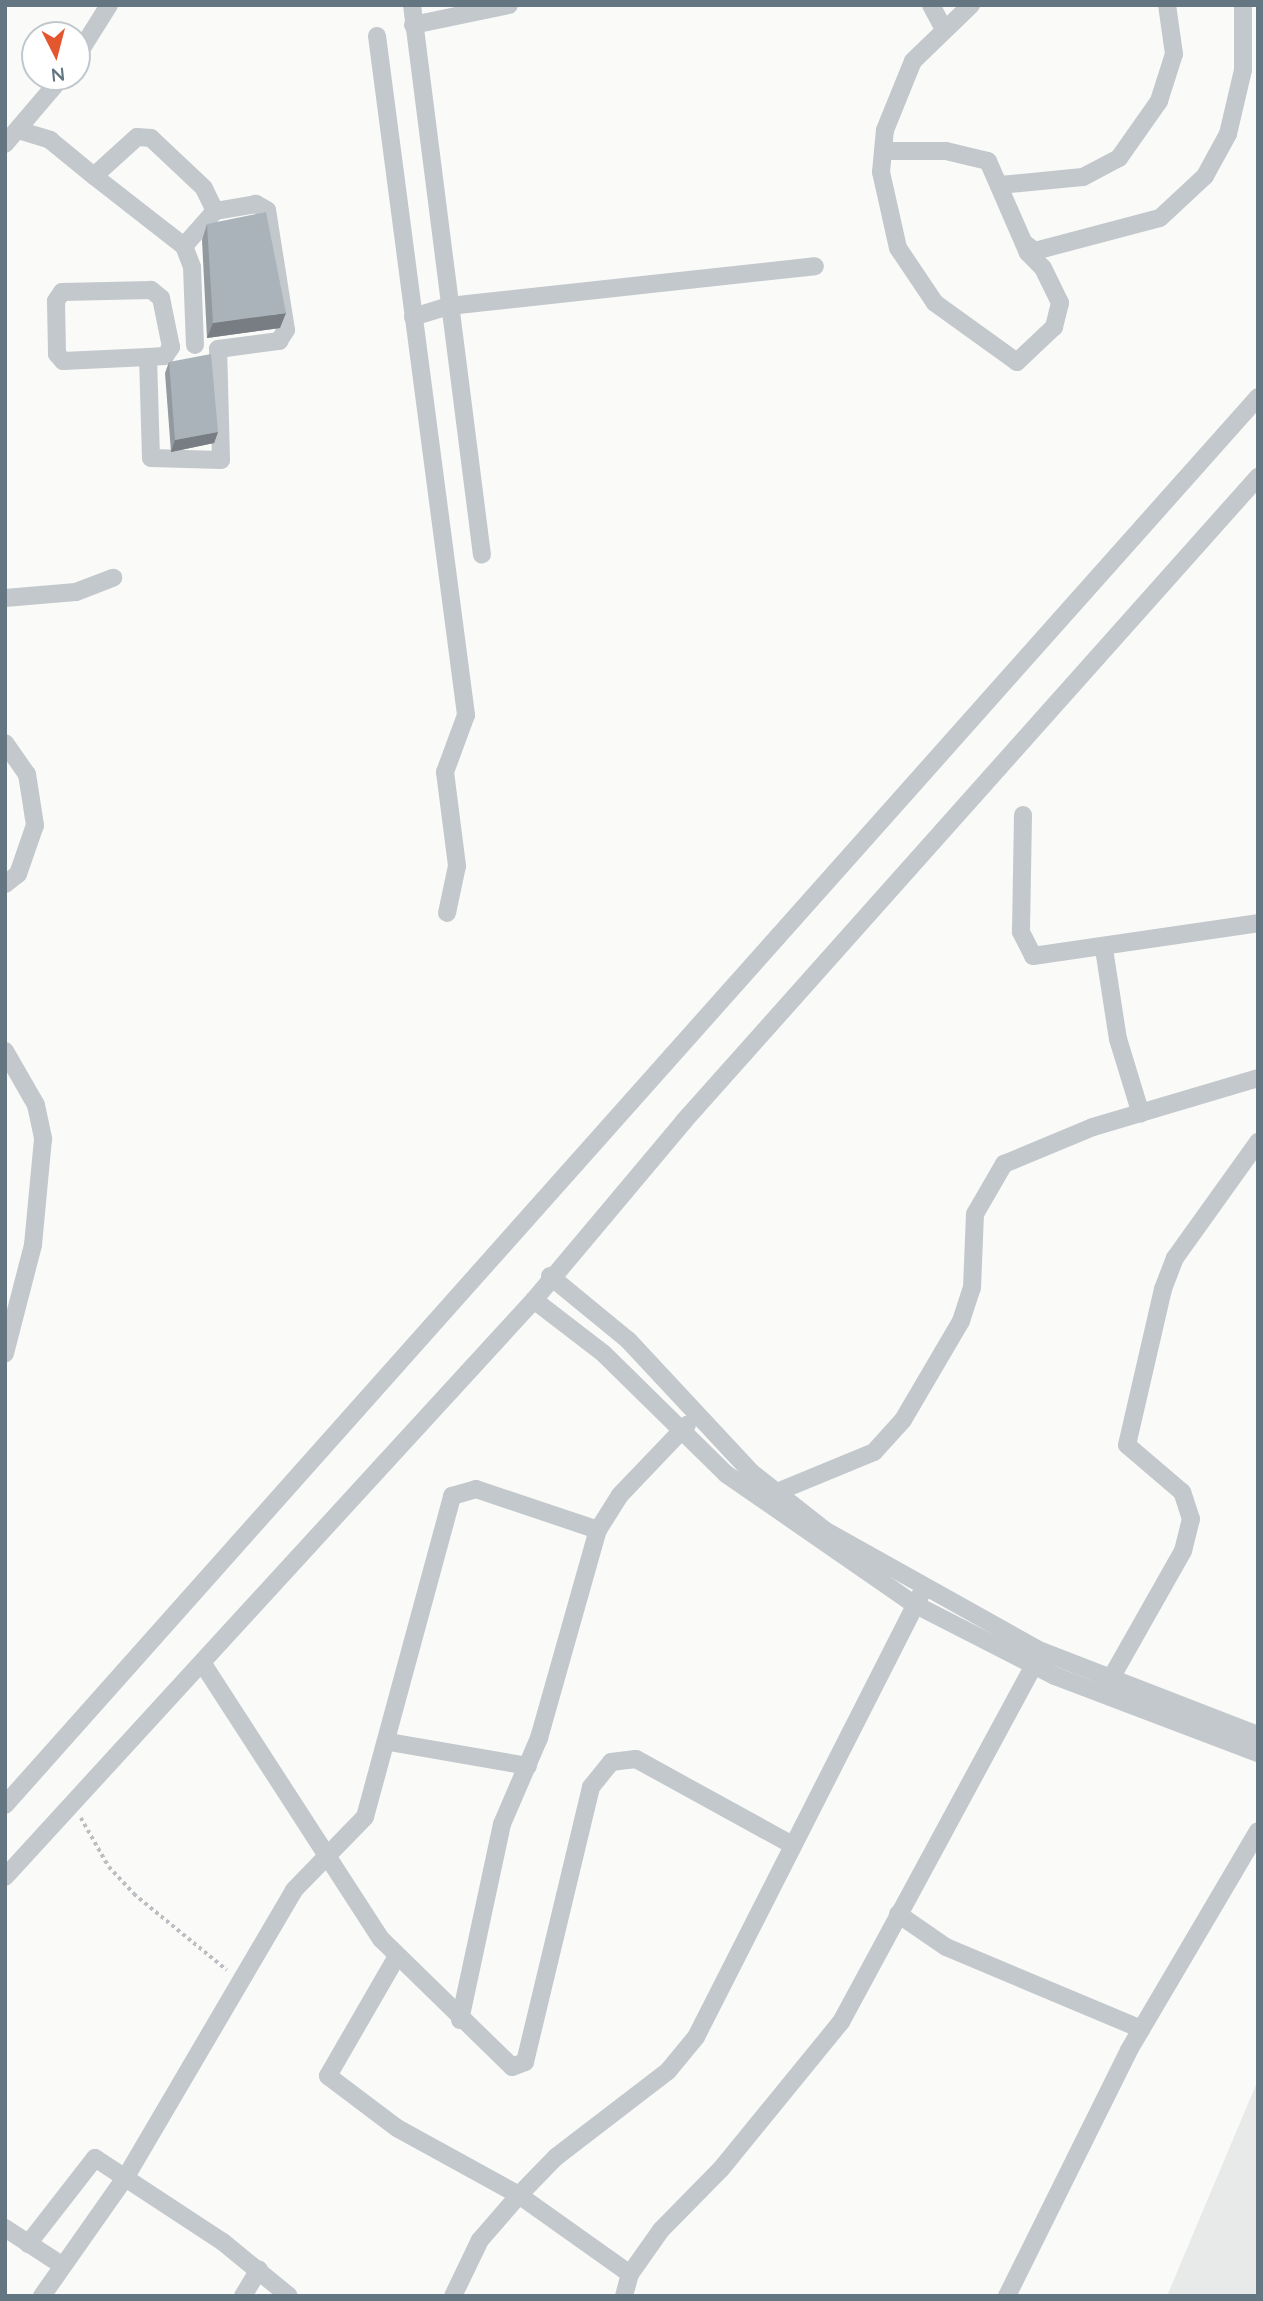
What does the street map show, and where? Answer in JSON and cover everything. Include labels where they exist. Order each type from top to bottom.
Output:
[{"type":"street","points":[[91,34],[109,5]]},
{"type":"street","points":[[412,5],[482,555]]},
{"type":"street","points":[[413,25],[509,5]]},
{"type":"street","points":[[931,5],[944,29]]},
{"type":"street","points":[[883,150],[946,151],[988,161],[1024,243],[1060,303],[1054,327],[1017,362],[935,303],[898,248],[887,212],[883,150],[913,61],[971,5]]},
{"type":"street","points":[[1000,185],[1083,177],[1119,158],[1159,101],[1174,54],[1167,5]]},
{"type":"street","points":[[1024,243],[1035,251],[1160,218],[1205,176],[1228,134],[1243,70],[1242,5]]},
{"type":"street","points":[[377,36],[466,715],[445,772],[456,853],[447,913]]},
{"type":"street","points":[[5,144],[50,91]]},
{"type":"street","points":[[18,130],[50,140],[184,246],[192,267],[195,345]]},
{"type":"street","points":[[94,176],[137,137],[151,138],[204,188],[215,211]]},
{"type":"street","points":[[170,347],[195,345],[218,349],[279,341],[286,330],[267,210],[256,204],[215,211],[184,246]]},
{"type":"street","points":[[412,317],[449,306],[815,266]]},
{"type":"street","points":[[151,290],[161,298],[170,347],[165,356],[148,357],[63,361],[57,354],[56,301],[62,292],[151,290]]},
{"type":"street","points":[[148,357],[151,458],[221,460],[218,349]]},
{"type":"street","points":[[5,1805],[1258,397]]},
{"type":"street","points":[[5,1877],[534,1300],[550,1276],[1258,477]]},
{"type":"street","points":[[5,598],[76,592],[113,578]]},
{"type":"street","points":[[5,743],[27,774],[35,825],[18,874],[5,884]]},
{"type":"street","points":[[1023,815],[1021,932],[1027,951],[1042,957],[1258,923]]},
{"type":"street","points":[[1104,949],[1118,1039],[1141,1114]]},
{"type":"street","points":[[5,1051],[37,1105],[43,1139],[33,1245],[5,1353]]},
{"type":"street","points":[[777,1492],[874,1452],[904,1420],[964,1313],[972,1289],[975,1214],[997,1170],[1070,1135],[1258,1078]]},
{"type":"street","points":[[1107,1685],[1183,1551],[1191,1519],[1182,1492],[1128,1445],[1163,1289],[1175,1258],[1258,1142]]},
{"type":"street","points":[[550,1276],[628,1340],[699,1417],[777,1492],[827,1531],[1037,1659]]},
{"type":"street","points":[[534,1300],[608,1358],[680,1430],[791,1523],[914,1604],[1037,1659],[1258,1735]]},
{"type":"street","points":[[608,1358],[628,1340]]},
{"type":"street","points":[[460,2020],[502,1824],[528,1766],[598,1530],[620,1495],[680,1430],[699,1417]]},
{"type":"street","points":[[42,2296],[128,2175],[294,1890],[365,1817],[389,1742],[453,1496],[476,1489],[598,1530]]},
{"type":"street","points":[[453,2296],[480,2240],[556,2157],[682,2057],[789,1843],[924,1588]]},
{"type":"street","points":[[624,2296],[630,2273],[841,2022],[1037,1659]]},
{"type":"street","points":[[203,1664],[325,1860],[396,1958],[508,2065],[523,2066],[591,1787],[611,1762],[636,1759],[789,1843]]},
{"type":"street","points":[[1107,1685],[1258,1753]]},
{"type":"street","points":[[389,1742],[528,1766]]},
{"type":"street","points":[[1007,2296],[1141,2029],[1258,1831]]},
{"type":"street","points":[[898,1914],[946,1947],[1141,2029]]},
{"type":"street","points":[[396,1958],[329,2080],[397,2129],[520,2195],[630,2273]]},
{"type":"street","points":[[28,2244],[89,2158],[128,2175],[259,2269],[289,2296]]},
{"type":"street","points":[[5,2228],[62,2266]]},
{"type":"street","points":[[243,2296],[259,2269]]},
{"type":"path","points":[[74,1803],[109,1867],[242,1982]]},
{"type":"shaded area","points":[[1258,2080],[1258,2296],[1167,2296]]},
{"type":"building","points":[[266,212],[286,313],[213,323],[207,224]]},
{"type":"building","points":[[211,354],[218,432],[175,440],[169,362]]}]
